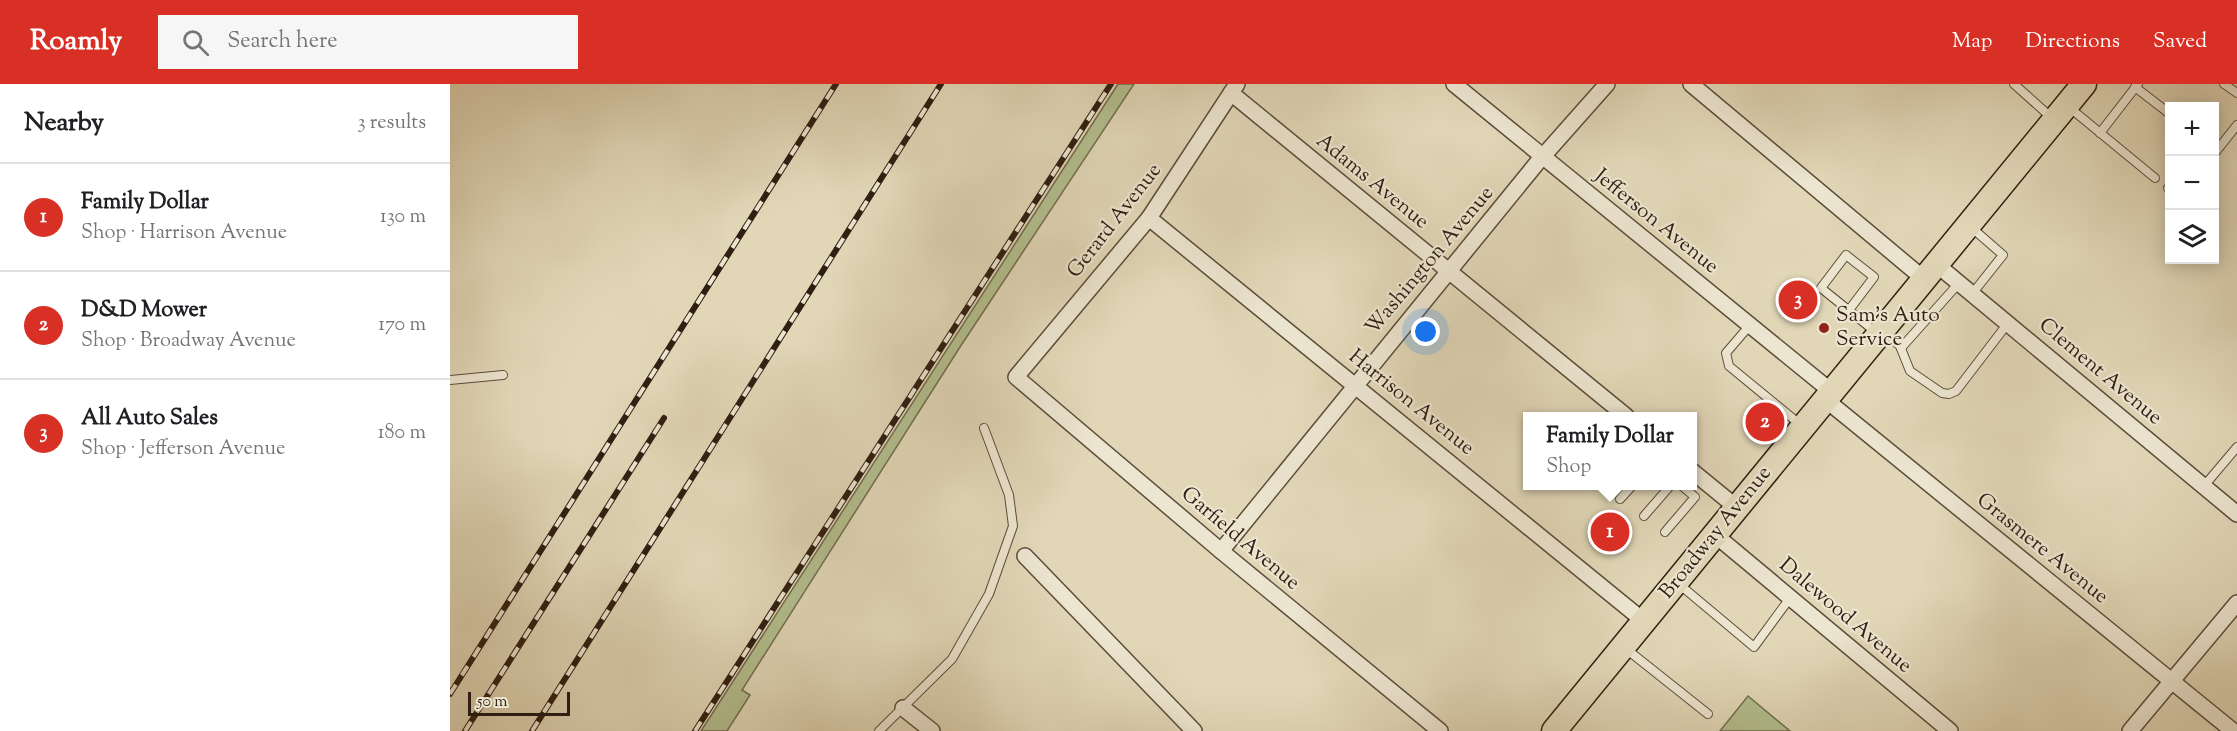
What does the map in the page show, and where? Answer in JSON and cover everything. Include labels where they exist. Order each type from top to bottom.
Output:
[{"type":"main road","name":"Broadway Avenue","points":[[1554,731],[1645,622],[1713,534],[2084,84]]},
{"type":"street","name":"Jefferson Avenue","points":[[1454,84],[1750,326],[1829,396]]},
{"type":"street","name":"Washington Avenue","points":[[1221,551],[1542,157],[1607,84]]},
{"type":"street","name":"Clement Avenue","points":[[1691,84],[1930,271],[1959,282],[2237,514]]},
{"type":"street","name":"Gerard Avenue","points":[[1016,377],[1149,218],[1234,89]]},
{"type":"street","name":"Adams Avenue","points":[[1234,89],[1449,272],[1620,412]]},
{"type":"street","name":"Harrison Avenue","points":[[1149,218],[1645,622]]},
{"type":"street","name":"Garfield Avenue","points":[[1016,377],[1221,551],[1440,731]]},
{"type":"street","name":"Grasmere Avenue","points":[[1829,396],[2233,731]]},
{"type":"street","points":[[1697,475],[1736,507]]},
{"type":"street","name":"Dalewood Avenue","points":[[1713,534],[1950,731]]},
{"type":"street","points":[[1025,556],[1194,731]]},
{"type":"street","points":[[2130,731],[2237,603]]},
{"type":"street","points":[[903,708],[932,731]]},
{"type":"lane","points":[[2014,84],[2060,113],[2100,133],[2155,178]]},
{"type":"lane","points":[[2226,84],[2237,93]]},
{"type":"lane","points":[[2100,133],[2136,86],[2165,111]]},
{"type":"lane","points":[[2219,146],[2237,125]]},
{"type":"lane","points":[[1969,225],[2003,255],[1972,294]]},
{"type":"lane","points":[[1849,310],[1874,277],[1846,255],[1821,288],[1849,310],[1901,348],[1910,371],[1942,393],[1949,394],[1956,391],[2008,323]]},
{"type":"lane","points":[[1901,348],[1959,282]]},
{"type":"lane","points":[[1750,326],[1725,353],[1729,366],[1803,427]]},
{"type":"lane","points":[[450,380],[503,375]]},
{"type":"lane","points":[[879,731],[952,659],[989,594],[1013,526],[1010,495],[984,428]]},
{"type":"lane","points":[[2204,486],[2237,447]]},
{"type":"lane","points":[[1620,499],[1628,490]]},
{"type":"lane","points":[[1644,516],[1667,490]]},
{"type":"lane","points":[[1665,532],[1695,497],[1687,490]]},
{"type":"lane","points":[[1676,582],[1754,647],[1790,598]]},
{"type":"lane","points":[[1624,647],[1708,714]]},
{"type":"green space","points":[[1118,84],[1134,84],[960,347],[742,690],[750,695],[727,731],[701,731]]},
{"type":"green space","points":[[1748,696],[1790,731],[1720,731]]},
{"type":"railway","points":[[450,694],[836,84]]},
{"type":"railway","points":[[532,731],[941,84]]},
{"type":"railway","points":[[695,731],[1111,84]]},
{"type":"railway","points":[[465,731],[664,418]]},
{"type":"place","name":"All Auto Sales","points":[[1798,300]]},
{"type":"place","name":"Sam's Auto Service","points":[[1824,328]]},
{"type":"place","name":"D&D Mower","points":[[1765,422]]},
{"type":"place","name":"Family Dollar","points":[[1610,532]]}]
